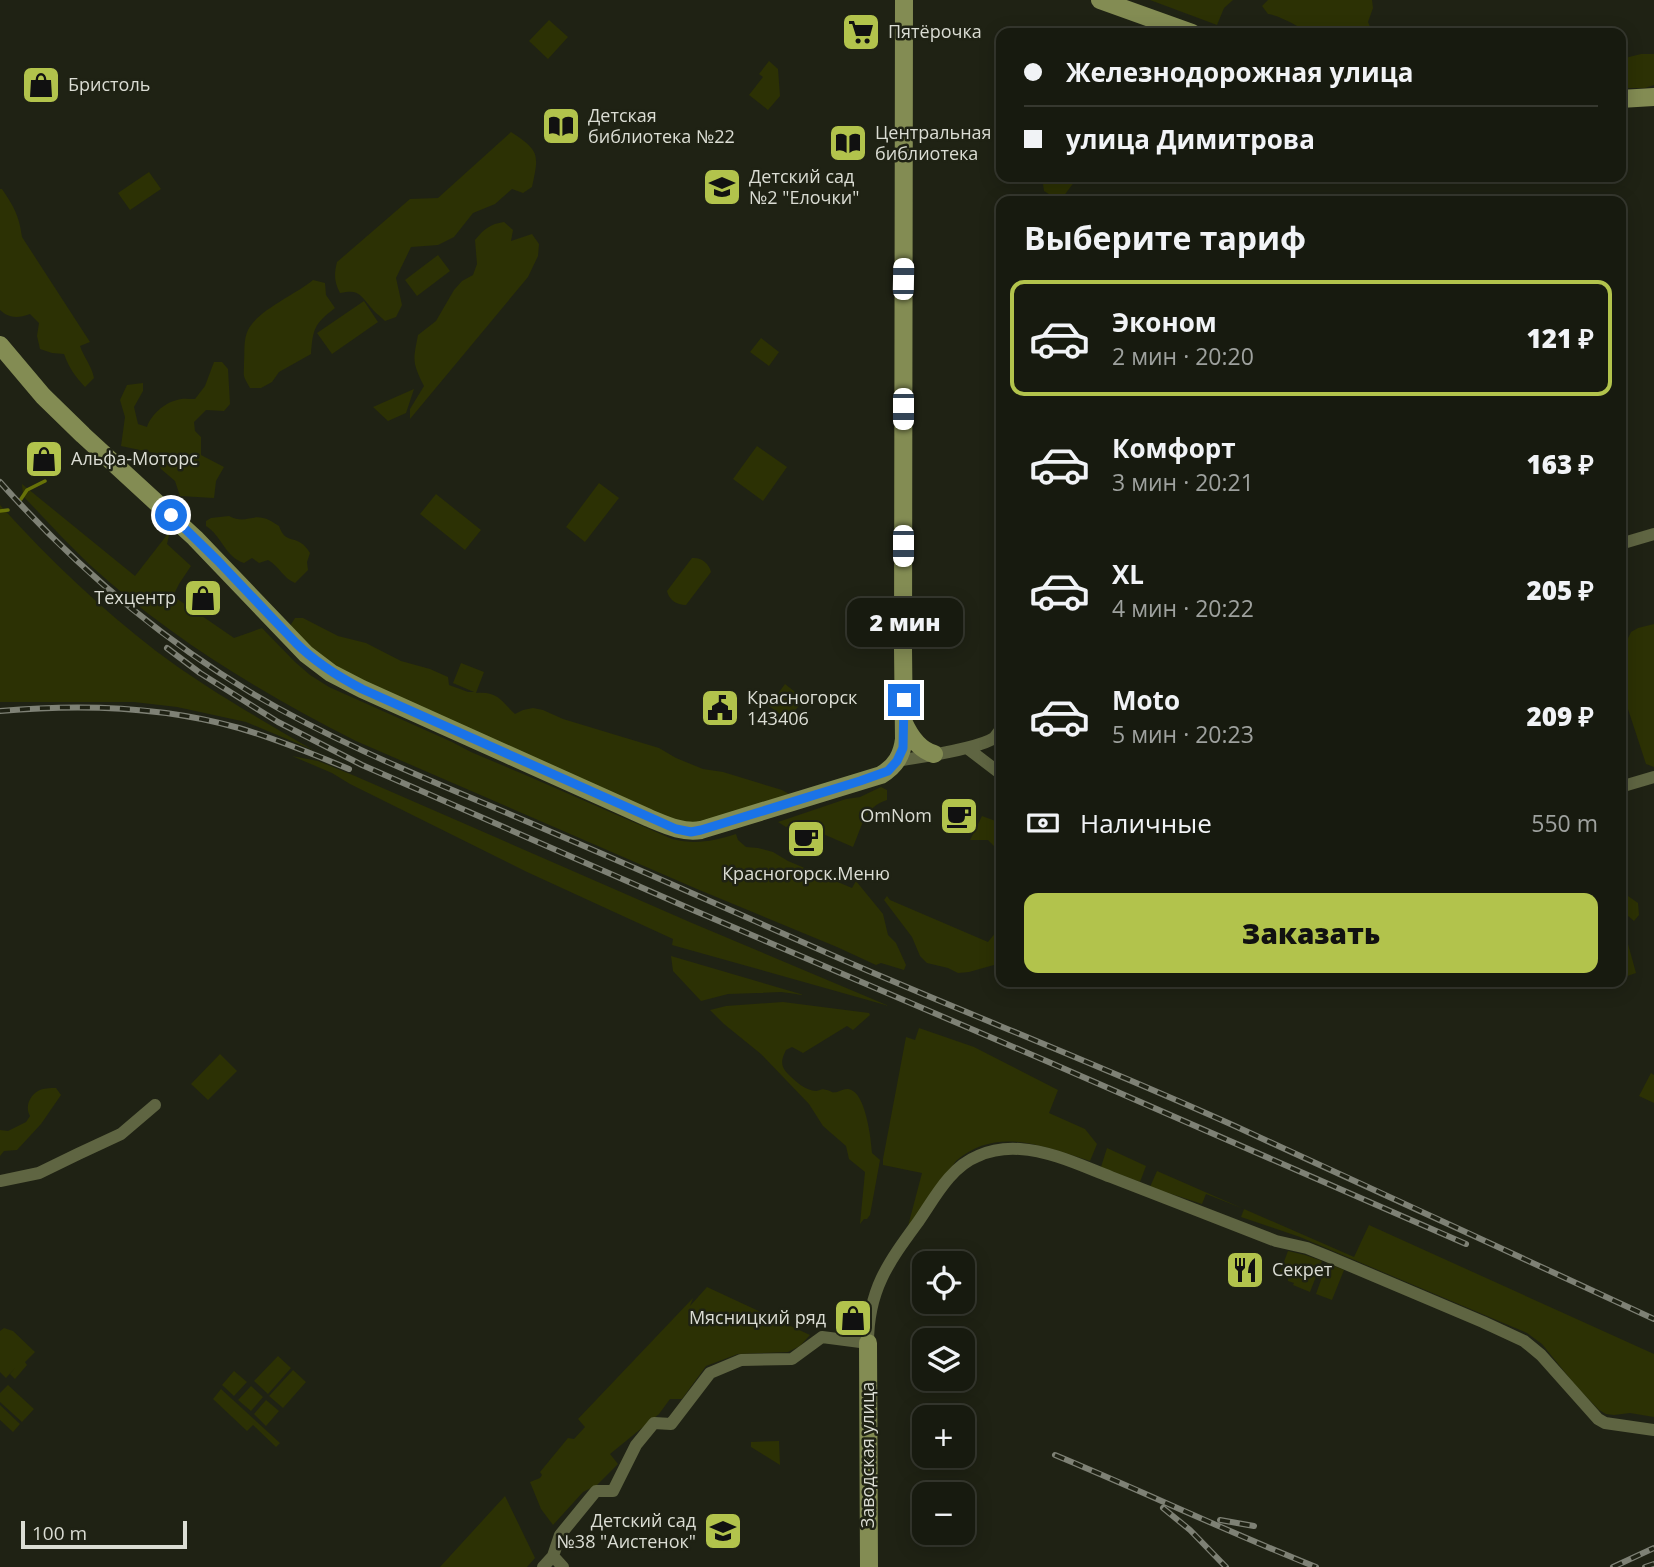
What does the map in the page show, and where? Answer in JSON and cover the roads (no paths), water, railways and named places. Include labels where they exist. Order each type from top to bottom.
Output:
[{"type":"street","points":[[0,345],[43,396],[195,538],[306,654],[331,673],[362,689],[649,818],[691,832],[881,775],[897,761],[903,748],[904,723],[905,0]]},
{"type":"street","points":[[1100,0],[1178,28]]},
{"type":"street","points":[[1626,99],[1654,97]]},
{"type":"street","points":[[1626,542],[1654,534]]},
{"type":"street","points":[[904,723],[918,743],[934,754]]},
{"type":"street","points":[[897,761],[967,748],[996,736]]},
{"type":"street","points":[[967,748],[996,770]]},
{"type":"street","points":[[1626,785],[1654,778]]},
{"type":"street","points":[[0,1181],[39,1173],[121,1134],[155,1105]]},
{"type":"street","points":[[543,1567],[553,1556],[560,1535],[596,1491],[613,1491],[636,1445],[654,1423],[671,1424],[710,1373],[741,1360],[792,1359],[822,1337],[868,1343],[872,1306],[883,1273],[949,1179],[976,1156],[1004,1149],[1040,1152],[1276,1241],[1307,1248],[1483,1322],[1524,1341],[1541,1355],[1598,1419],[1605,1423],[1654,1430]]},
{"type":"street","name":"Заводская улица","points":[[868,1343],[869,1567]]},
{"type":"street","points":[[553,1556],[563,1567]]},
{"type":"waterway","points":[[21,499],[27,490],[45,481]]},
{"type":"waterway","points":[[0,511],[8,510]]},
{"type":"railway","points":[[0,482],[86,570],[148,622],[250,692],[324,732],[857,966],[1190,1106],[1654,1319]]},
{"type":"railway","points":[[167,648],[200,673],[278,722],[362,765],[1466,1244]]},
{"type":"railway","points":[[0,711],[90,708],[180,715],[253,732],[349,769]]},
{"type":"railway","points":[[1055,1455],[1316,1567]]},
{"type":"railway","points":[[1163,1508],[1190,1530],[1226,1567]]},
{"type":"railway","points":[[1220,1520],[1254,1526]]},
{"type":"railway","points":[[1613,1567],[1654,1548]]},
{"type":"railway","points":[[1645,1567],[1654,1564]]},
{"type":"place","name":"Пятёрочка","points":[[861,32]]},
{"type":"place","name":"Бристоль","points":[[41,85]]},
{"type":"place","name":"Детская библиотека №22","points":[[561,126]]},
{"type":"place","name":"Центральная библиотека","points":[[848,143]]},
{"type":"place","name":"Детский сад №2 \"Елочки\"","points":[[722,187]]},
{"type":"place","name":"Альфа-Моторс","points":[[44,459]]},
{"type":"place","name":"Техцентр","points":[[203,598]]},
{"type":"place","name":"Красногорск 143406","points":[[720,708]]},
{"type":"place","name":"OmNom","points":[[959,816]]},
{"type":"place","name":"Красногорск.Меню","points":[[806,839]]},
{"type":"place","name":"Секрет","points":[[1245,1270]]},
{"type":"place","name":"Мясницкий ряд","points":[[853,1318]]},
{"type":"place","name":"Детский сад №38 \"Аистенок\"","points":[[723,1531]]}]
